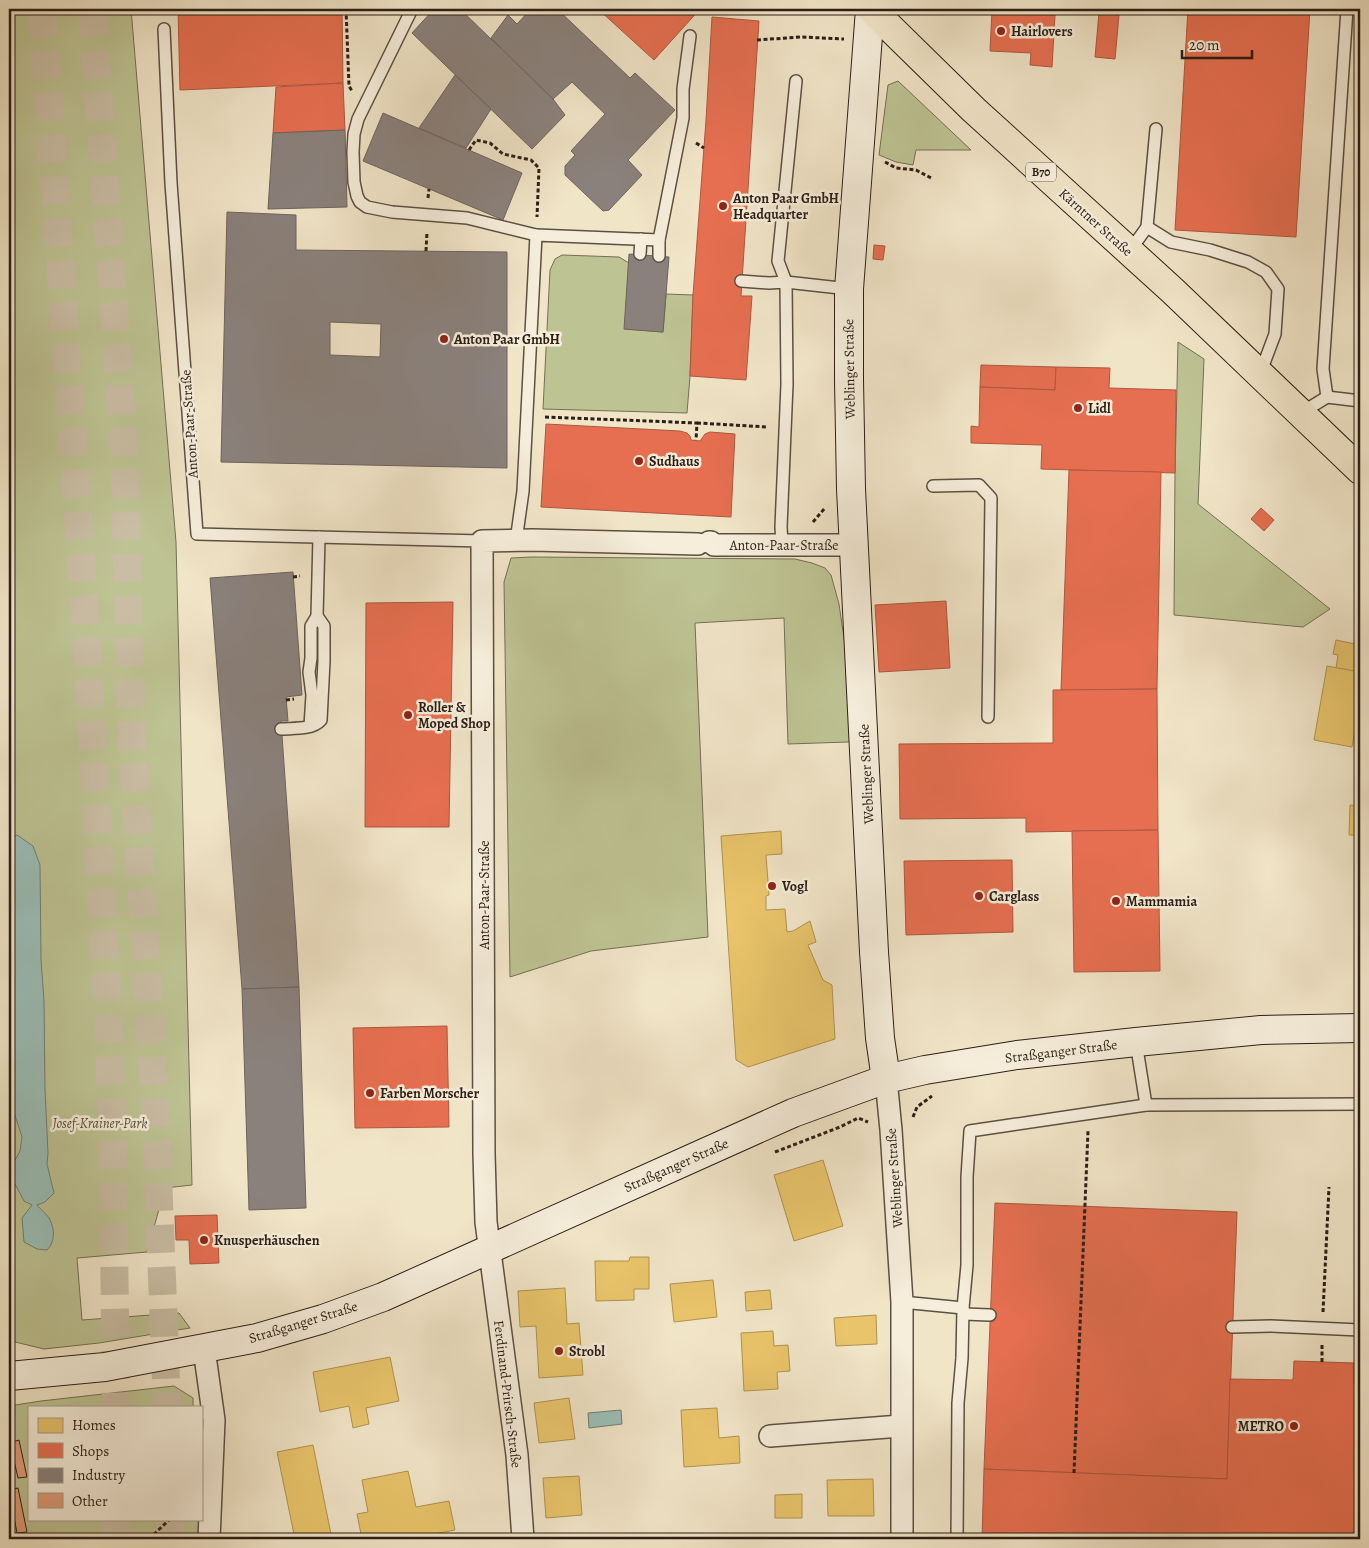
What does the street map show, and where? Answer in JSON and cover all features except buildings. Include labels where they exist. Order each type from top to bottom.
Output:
[{"type":"main road","name":"Kärntner Straße","points":[[870,9],[962,99],[1130,252],[1360,470]]},
{"type":"street","name":"Weblinger Straße","points":[[870,9],[849,289],[851,489],[874,952],[880,1038],[891,1130],[902,1302],[902,1539]]},
{"type":"street","name":"Anton-Paar-Straße","points":[[490,1249],[486,1222],[484,1154],[482,541],[532,540],[854,545]]},
{"type":"street","name":"Straßganger Straße","points":[[9,1376],[105,1367],[204,1349],[257,1338],[332,1316],[384,1297],[793,1113],[886,1079],[925,1070],[1017,1055],[1136,1042],[1261,1030],[1360,1028]]},
{"type":"street","name":"Ferdinand-Prirsch-Straße","points":[[490,1249],[517,1455],[523,1539]]},
{"type":"street","points":[[204,1349],[214,1420],[209,1539]]},
{"type":"street","points":[[770,1436],[902,1426]]},
{"type":"lane","points":[[412,9],[358,119],[354,134],[353,152],[354,182],[360,202],[367,207],[392,212],[467,218],[536,235],[659,240]]},
{"type":"lane","points":[[1327,397],[1323,370],[1347,9]]},
{"type":"lane","name":"Anton-Paar-Straße","points":[[164,29],[171,184],[197,534],[482,541]]},
{"type":"lane","points":[[659,256],[659,240],[683,118],[683,89],[690,36]]},
{"type":"lane","points":[[782,545],[787,384],[786,282],[778,261],[796,81]]},
{"type":"lane","points":[[1130,252],[1147,227],[1156,129]]},
{"type":"lane","points":[[1147,227],[1172,242],[1210,250],[1248,262],[1266,272],[1278,289],[1275,334],[1260,374]]},
{"type":"lane","points":[[516,541],[522,503],[536,235]]},
{"type":"lane","points":[[640,254],[641,239]]},
{"type":"lane","points":[[741,282],[786,282],[849,289]]},
{"type":"lane","points":[[1301,413],[1327,397],[1360,401]]},
{"type":"lane","points":[[933,486],[979,485],[991,498],[988,718]]},
{"type":"lane","points":[[310,726],[312,695],[305,675],[311,658],[311,626],[317,616],[320,536]]},
{"type":"lane","points":[[281,729],[310,726],[317,724],[321,720],[324,626],[317,616]]},
{"type":"lane","points":[[1136,1042],[1146,1105]]},
{"type":"lane","points":[[957,1539],[958,1403],[967,1265],[966,1177],[970,1131],[1146,1105],[1360,1104]]},
{"type":"lane","points":[[902,1302],[990,1315]]},
{"type":"lane","points":[[1232,1327],[1360,1330]]},
{"type":"path","points":[[346,9],[349,86],[363,108]]},
{"type":"path","points":[[757,40],[801,37],[842,39]]},
{"type":"path","points":[[469,150],[476,140],[490,143],[503,154],[531,160],[539,168],[536,235]]},
{"type":"path","points":[[880,160],[896,168],[916,170],[933,179]]},
{"type":"path","points":[[527,416],[785,427]]},
{"type":"path","points":[[696,440],[697,423]]},
{"type":"path","points":[[293,577],[303,576]]},
{"type":"path","points":[[1074,1473],[1088,1114]]},
{"type":"path","points":[[1322,1362],[1329,1188]]},
{"type":"path","points":[[149,1539],[169,1520]]},
{"type":"green space","name":"Josef-Krainer-Park","points":[[9,9],[131,9],[176,542],[192,1185],[165,1188],[147,1252],[77,1258],[82,1320],[179,1313],[190,1328],[99,1343],[44,1349],[11,1341],[9,1338]]},
{"type":"green space","points":[[898,81],[971,150],[916,150],[913,165],[896,162],[879,155],[888,85]]},
{"type":"green space","points":[[562,255],[619,257],[629,263],[625,329],[663,332],[666,294],[693,295],[687,413],[543,409],[550,270],[555,259]]},
{"type":"green space","points":[[1178,342],[1204,359],[1198,504],[1330,609],[1303,627],[1174,615]]},
{"type":"green space","points":[[511,558],[795,559],[825,568],[831,575],[839,604],[845,645],[852,740],[848,742],[788,744],[784,618],[695,623],[708,937],[591,951],[510,977],[504,582]]},
{"type":"green space","points":[[174,1386],[193,1398],[193,1406],[28,1406],[28,1520],[199,1520],[198,1539],[9,1539],[9,1406]]},
{"type":"water","points":[[17,835],[33,846],[40,865],[47,1164],[54,1193],[45,1202],[37,1205],[49,1218],[53,1228],[53,1240],[47,1250],[37,1249],[24,1242],[22,1218],[32,1205],[24,1201],[13,1180],[13,1164],[20,1151],[22,1137],[13,1109],[9,1066],[9,840]]},
{"type":"water","points":[[621,1410],[622,1424],[589,1428],[588,1413]]},
{"type":"tunnel","points":[[42,9],[84,602],[107,994],[113,1152],[116,1406]]},
{"type":"tunnel","points":[[92,9],[124,447],[132,745],[157,1149],[167,1406]]},
{"type":"tunnel","points":[[116,1520],[116,1539]]},
{"type":"tunnel","points":[[170,1520],[170,1539]]},
{"type":"place","name":"Hairlovers","points":[[1001,31]]},
{"type":"place","name":"Anton Paar GmbH Headquarter","points":[[723,206]]},
{"type":"place","name":"Anton Paar GmbH","points":[[444,339]]},
{"type":"place","name":"Lidl","points":[[1078,408]]},
{"type":"place","name":"Sudhaus","points":[[639,461]]},
{"type":"place","name":"Roller & Moped Shop","points":[[408,715]]},
{"type":"place","name":"Vogl","points":[[772,886]]},
{"type":"place","name":"Carglass","points":[[979,896]]},
{"type":"place","name":"Mammamia","points":[[1116,901]]},
{"type":"place","name":"Farben Morscher","points":[[370,1093]]},
{"type":"place","name":"Knusperhäuschen","points":[[204,1240]]},
{"type":"place","name":"Strobl","points":[[559,1351]]},
{"type":"place","name":"METRO","points":[[1294,1426]]}]
